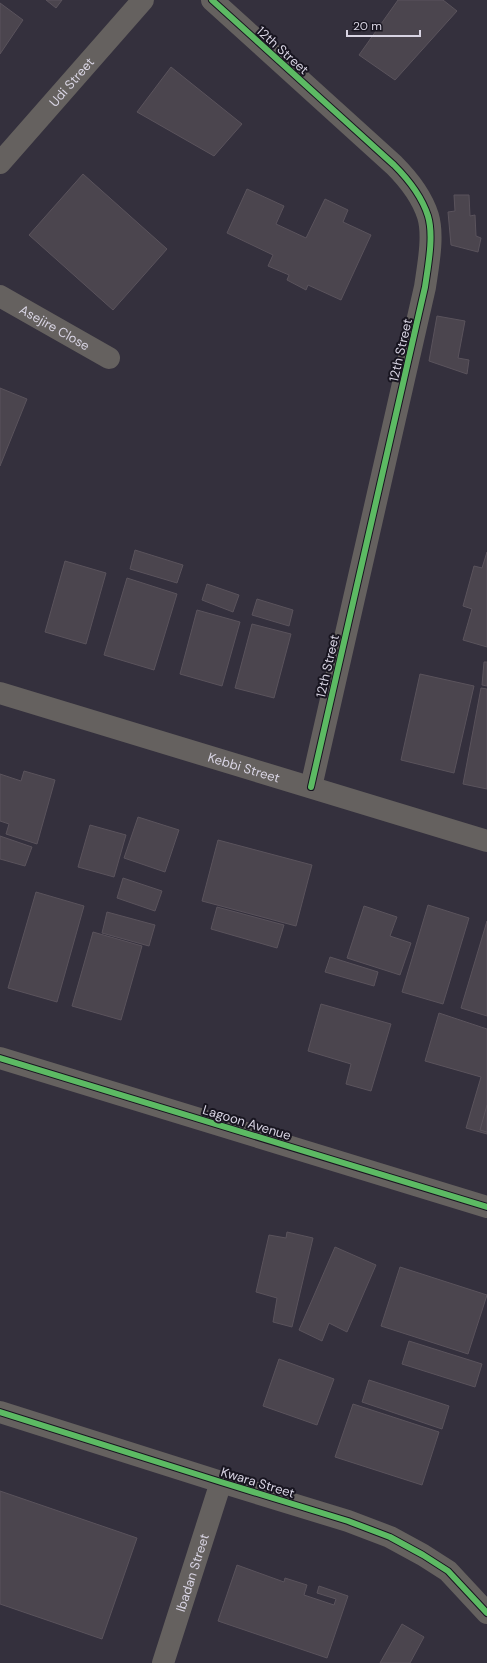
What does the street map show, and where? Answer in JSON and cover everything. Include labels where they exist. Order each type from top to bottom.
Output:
[{"type":"street","name":"Udi Street","points":[[0,163],[143,0]]},
{"type":"street","name":"12th Street","points":[[212,0],[408,179],[428,216],[430,234],[425,287],[311,787]]},
{"type":"street","name":"Asejire Close","points":[[0,296],[110,358]]},
{"type":"street","name":"Kebbi Street","points":[[0,693],[487,841]]},
{"type":"street","name":"Lagoon Avenue","points":[[0,1058],[487,1207]]},
{"type":"street","name":"Kwara Street","points":[[0,1412],[221,1482],[348,1520],[390,1538],[423,1555],[448,1571],[487,1613]]},
{"type":"street","name":"Ibadan Street","points":[[163,1663],[221,1482]]},
{"type":"building","points":[[46,0],[62,0],[56,8]]},
{"type":"building","points":[[398,0],[443,0],[457,11],[395,80],[359,55]]},
{"type":"building","points":[[0,3],[23,20],[0,54]]},
{"type":"building","points":[[171,67],[242,124],[214,156],[137,112]]},
{"type":"building","points":[[83,174],[167,249],[113,310],[29,235]]},
{"type":"building","points":[[247,189],[284,206],[276,224],[306,238],[325,199],[348,210],[343,222],[371,235],[341,300],[308,285],[306,290],[287,280],[289,275],[268,266],[273,255],[227,233]]},
{"type":"building","points":[[454,195],[469,195],[470,216],[475,215],[476,236],[481,238],[478,252],[451,245],[448,212],[455,211]]},
{"type":"building","points":[[437,316],[465,321],[458,358],[469,360],[467,374],[429,361]]},
{"type":"building","points":[[0,388],[27,399],[0,466]]},
{"type":"building","points":[[135,550],[183,565],[177,583],[130,569]]},
{"type":"building","points":[[487,552],[487,647],[463,640],[472,609],[463,606],[474,566],[482,568]]},
{"type":"building","points":[[65,561],[106,573],[86,644],[45,632]]},
{"type":"building","points":[[127,578],[177,594],[154,670],[104,655]]},
{"type":"building","points":[[207,584],[239,595],[233,612],[202,600]]},
{"type":"building","points":[[257,599],[293,610],[289,626],[252,615]]},
{"type":"building","points":[[197,610],[240,622],[222,686],[180,674]]},
{"type":"building","points":[[252,624],[291,634],[274,698],[235,688]]},
{"type":"building","points":[[484,662],[487,662],[487,686],[482,685]]},
{"type":"building","points":[[420,674],[474,686],[454,773],[401,760]]},
{"type":"building","points":[[481,688],[487,689],[487,789],[463,784]]},
{"type":"building","points":[[24,771],[55,780],[37,844],[6,834],[9,824],[0,821],[0,774],[21,781]]},
{"type":"building","points":[[138,817],[179,830],[165,872],[124,858]]},
{"type":"building","points":[[90,825],[126,835],[114,877],[78,867]]},
{"type":"building","points":[[0,836],[32,847],[25,866],[0,859]]},
{"type":"building","points":[[218,840],[312,865],[296,926],[202,901]]},
{"type":"building","points":[[123,878],[162,891],[155,911],[117,898]]},
{"type":"building","points":[[36,892],[84,906],[57,1002],[8,988]]},
{"type":"building","points":[[428,905],[469,918],[443,1004],[402,992]]},
{"type":"building","points":[[364,906],[397,917],[390,936],[411,943],[400,975],[347,958]]},
{"type":"building","points":[[217,907],[284,925],[277,948],[211,929]]},
{"type":"building","points":[[107,912],[155,925],[149,946],[102,933]]},
{"type":"building","points":[[487,921],[487,1016],[461,1008]]},
{"type":"building","points":[[93,932],[142,946],[121,1020],[72,1006]]},
{"type":"building","points":[[330,957],[378,972],[374,986],[325,972]]},
{"type":"building","points":[[321,1004],[391,1024],[371,1091],[346,1084],[351,1064],[308,1051]]},
{"type":"building","points":[[439,1013],[487,1029],[487,1134],[466,1128],[481,1077],[425,1061]]},
{"type":"building","points":[[487,1105],[487,1132],[480,1130]]},
{"type":"building","points":[[287,1232],[313,1238],[292,1327],[273,1322],[277,1298],[256,1292],[269,1235],[286,1238]]},
{"type":"building","points":[[335,1247],[376,1265],[347,1332],[329,1323],[322,1341],[299,1330]]},
{"type":"building","points":[[400,1267],[487,1295],[468,1354],[381,1326]]},
{"type":"building","points":[[409,1341],[482,1364],[475,1387],[402,1364]]},
{"type":"building","points":[[279,1359],[334,1379],[317,1425],[263,1406]]},
{"type":"building","points":[[369,1380],[449,1406],[442,1429],[362,1402]]},
{"type":"building","points":[[353,1404],[439,1432],[422,1485],[335,1457]]},
{"type":"building","points":[[0,1491],[137,1538],[102,1639],[0,1604]]},
{"type":"building","points":[[237,1565],[284,1582],[285,1578],[307,1585],[304,1595],[334,1605],[336,1599],[317,1593],[319,1586],[348,1596],[327,1658],[218,1621]]},
{"type":"building","points":[[402,1624],[424,1637],[410,1663],[380,1663]]},
{"type":"cycle path","points":[[212,0],[394,165],[418,195],[428,216],[430,224],[430,251],[425,287],[311,787]]},
{"type":"cycle path","points":[[0,1058],[487,1207]]},
{"type":"cycle path","points":[[0,1412],[348,1521],[390,1537],[448,1571],[487,1613]]}]
